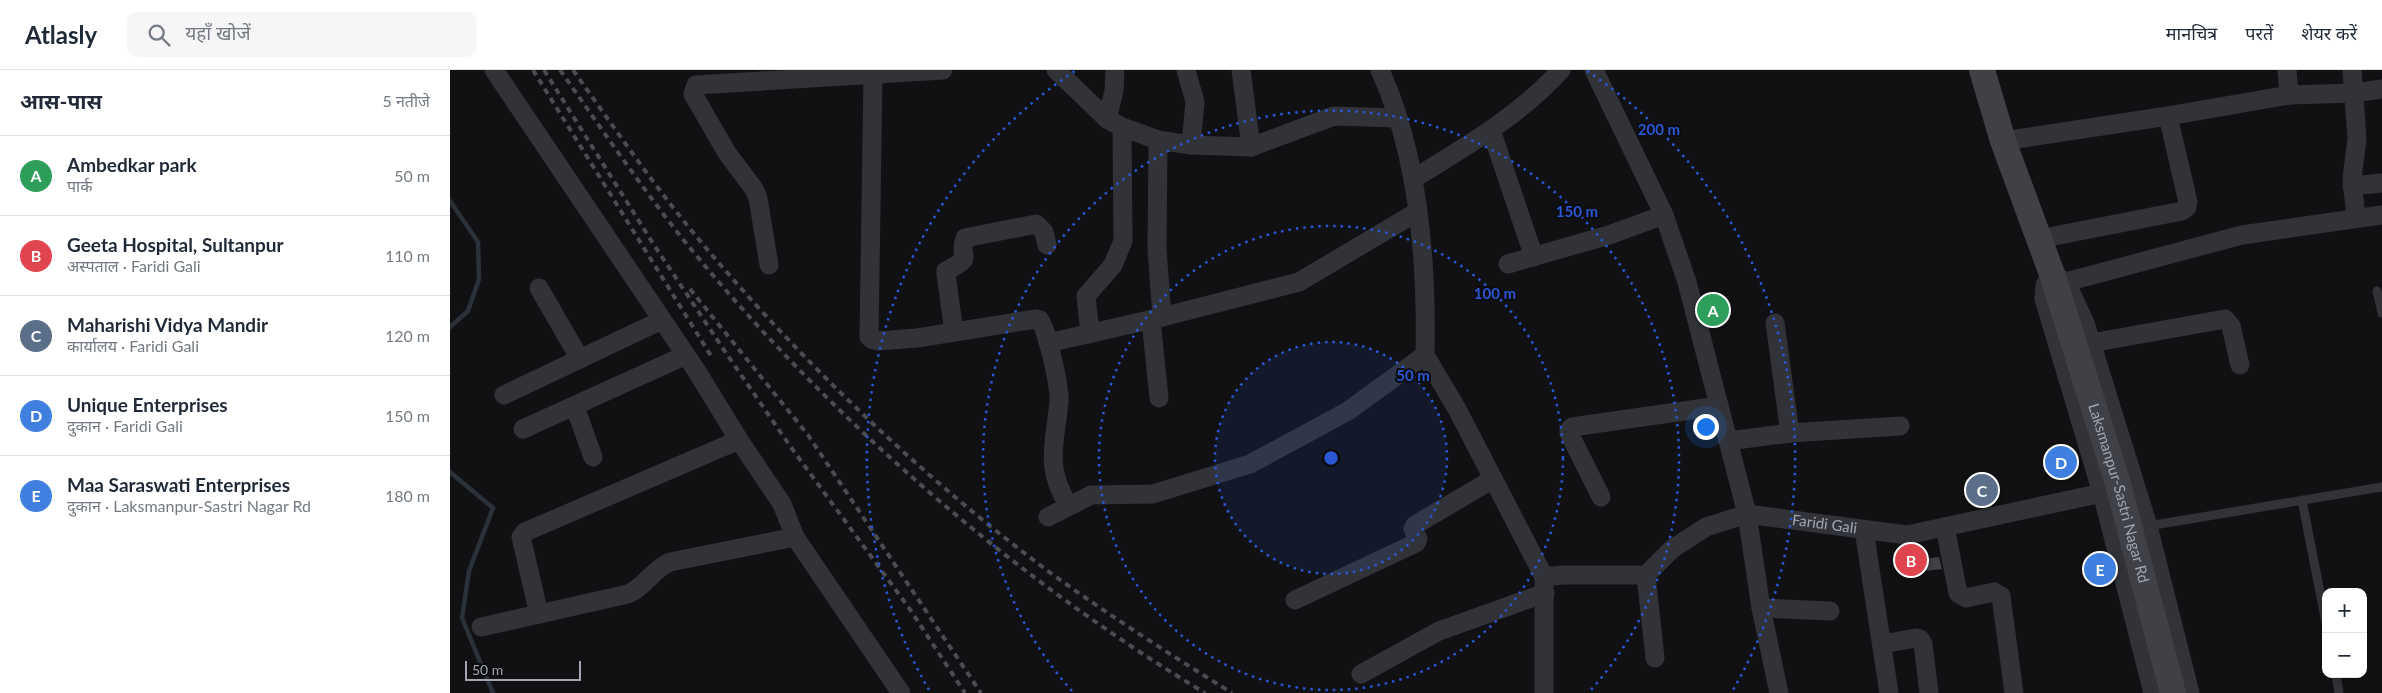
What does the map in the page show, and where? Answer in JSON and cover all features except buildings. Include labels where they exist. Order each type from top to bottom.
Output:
[{"type":"street","points":[[494,70],[686,355],[782,504],[795,536],[901,693]]},
{"type":"street","points":[[769,265],[760,207],[754,189],[727,154],[693,94],[693,89],[696,85],[943,70]]},
{"type":"street","points":[[1056,70],[1115,123],[1158,140],[1191,145],[1251,147],[1334,116],[1398,118]]},
{"type":"street","points":[[1090,334],[1086,296],[1113,265],[1123,241],[1115,123],[1115,70]]},
{"type":"street","points":[[1186,70],[1195,102],[1191,145]]},
{"type":"street","points":[[1242,70],[1251,147]]},
{"type":"street","points":[[1380,70],[1391,94],[1413,179],[1426,299],[1425,355],[1457,409],[1544,585],[1544,693]]},
{"type":"street","points":[[1413,179],[1491,130],[1549,83],[1561,70]]},
{"type":"street","points":[[1594,70],[1664,214],[1687,282],[1747,514],[1762,608],[1779,693]]},
{"type":"street","name":"Laksmanpur-Sastri Nagar Rd","points":[[1982,70],[2004,141],[2039,239],[2059,284],[2118,484],[2173,693]]},
{"type":"street","points":[[2287,70],[2288,95]]},
{"type":"street","points":[[2352,70],[2357,140],[2352,171],[2352,186],[2356,218]]},
{"type":"street","points":[[873,74],[869,337],[878,341],[954,332],[1036,319],[1043,325],[1059,395],[1052,454],[1059,488],[1069,506]]},
{"type":"street","points":[[2004,141],[2168,116],[2288,95],[2382,89]]},
{"type":"street","points":[[2039,239],[2182,211],[2187,207],[2188,202],[2168,116]]},
{"type":"street","points":[[1491,130],[1534,257]]},
{"type":"street","points":[[1158,140],[1156,318],[1159,398]]},
{"type":"street","points":[[2352,186],[2382,183]]},
{"type":"street","points":[[1048,343],[1299,282],[1417,212]]},
{"type":"street","points":[[1508,264],[1609,236],[1664,214]]},
{"type":"street","points":[[2153,693],[2102,493],[2044,299],[2045,285],[2059,284],[2242,235],[2382,215]]},
{"type":"street","points":[[954,332],[946,271],[959,266],[964,260],[965,238],[1036,224],[1044,232],[1047,245]]},
{"type":"street","points":[[2059,284],[2091,343],[2148,526],[2190,693]]},
{"type":"street","points":[[539,288],[580,359]]},
{"type":"street","points":[[2091,343],[2225,319],[2231,326],[2240,365]]},
{"type":"street","points":[[504,395],[662,320]]},
{"type":"street","points":[[1774,323],[1790,433]]},
{"type":"street","points":[[523,429],[686,355]]},
{"type":"street","points":[[1048,517],[1091,496],[1153,494],[1250,464],[1348,411],[1425,355]]},
{"type":"street","points":[[1601,497],[1569,434],[1569,430],[1572,427],[1719,406]]},
{"type":"street","points":[[575,407],[593,458]]},
{"type":"street","points":[[1728,441],[1790,433],[1900,426]]},
{"type":"street","points":[[539,614],[521,537],[526,532],[739,440]]},
{"type":"street","points":[[1295,600],[1416,543],[1418,539],[1412,529],[1415,524],[1493,479]]},
{"type":"street","name":"Faridi Gali","points":[[1646,575],[1672,549],[1706,527],[1747,514],[1907,535],[2102,493]]},
{"type":"street","points":[[1945,527],[1958,593],[1966,598],[1994,592],[2001,596],[2014,693]]},
{"type":"street","points":[[1864,530],[1889,693]]},
{"type":"street","points":[[481,627],[628,594],[643,585],[662,566],[670,562],[795,536]]},
{"type":"street","points":[[1361,674],[1439,631],[1563,575],[1646,575],[1655,658]]},
{"type":"street","points":[[1762,608],[1830,611]]},
{"type":"street","points":[[1882,644],[1916,638],[1920,639],[1929,693]]},
{"type":"lane","points":[[2377,291],[2382,313]]},
{"type":"lane","points":[[2148,526],[2382,487]]},
{"type":"lane","points":[[2302,500],[2322,602]]},
{"type":"lane","points":[[2337,678],[2339,693]]},
{"type":"waterway","points":[[450,201],[478,242],[479,279],[468,311],[450,327]]},
{"type":"waterway","points":[[450,472],[493,508],[469,571],[462,618],[493,693]]},
{"type":"railway","points":[[533,70],[713,359]]},
{"type":"railway","points":[[544,70],[654,245],[726,353],[790,446],[909,608],[965,693]]},
{"type":"railway","points":[[560,70],[637,179],[686,243],[741,308],[862,431],[926,490],[993,546],[1062,598],[1133,647],[1205,693]]},
{"type":"railway","points":[[573,70],[648,175],[696,236],[735,282],[864,416],[957,498],[1052,574],[1141,635],[1232,693]]},
{"type":"railway","points":[[690,289],[808,435],[981,693]]},
{"type":"place","name":"Ambedkar park","points":[[1713,310]]},
{"type":"place","name":"Unique Enterprises","points":[[2061,462]]},
{"type":"place","name":"Maharishi Vidya Mandir","points":[[1982,490]]},
{"type":"place","name":"Geeta Hospital, Sultanpur","points":[[1911,560]]},
{"type":"place","name":"Maa Saraswati Enterprises","points":[[2100,569]]}]
